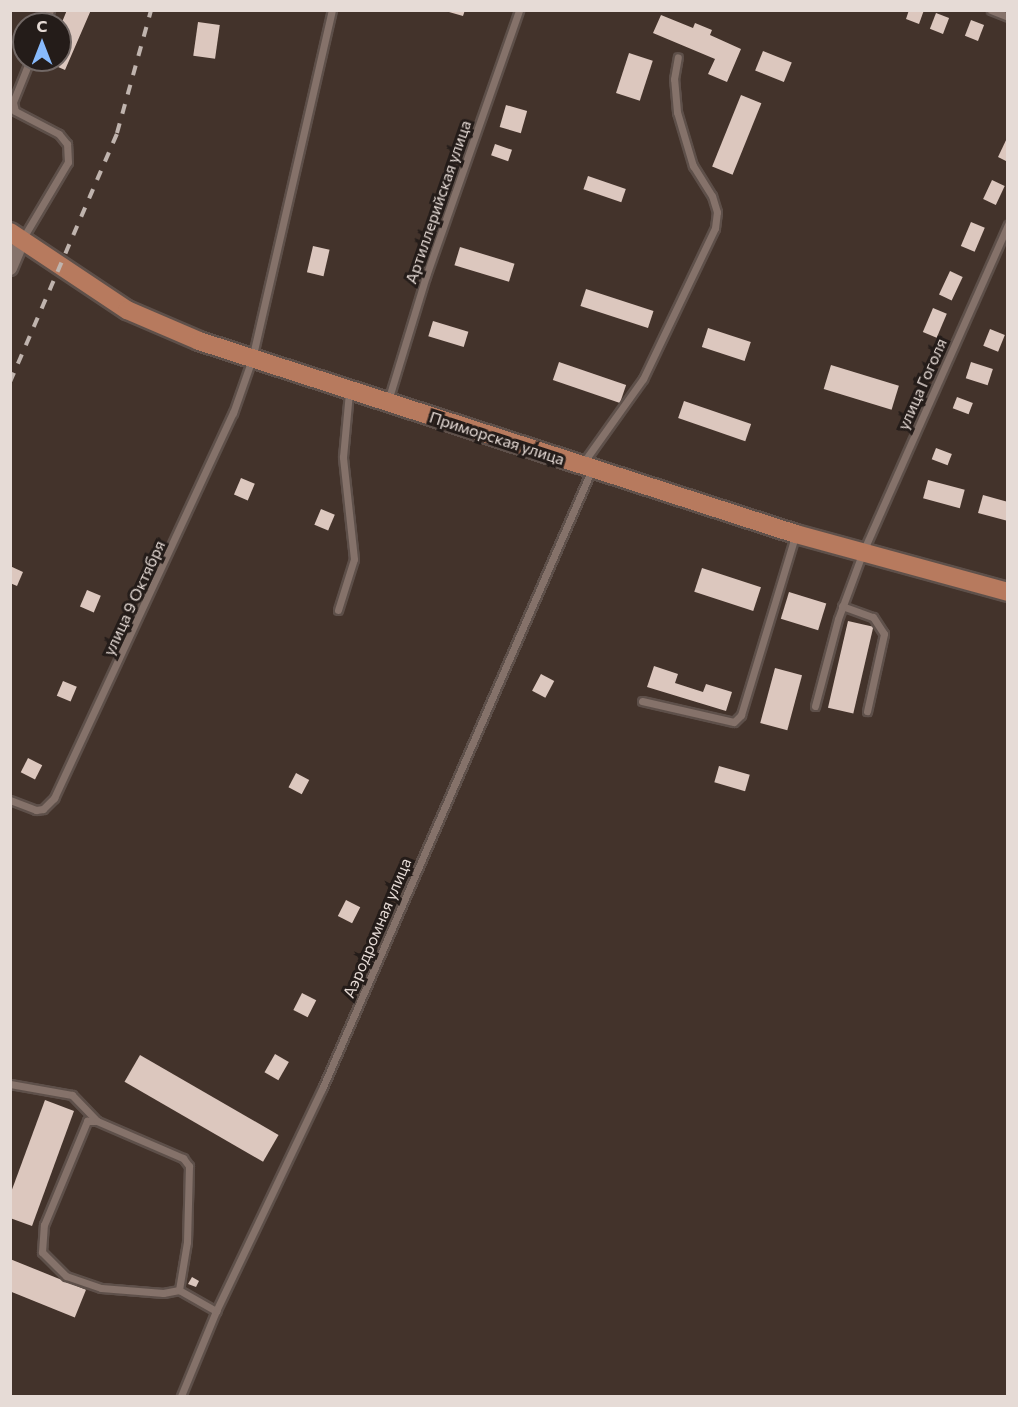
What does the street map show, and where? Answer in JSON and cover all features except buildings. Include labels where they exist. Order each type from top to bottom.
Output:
[{"type":"main road","name":"Приморская улица","points":[[16,236],[127,310],[252,359],[796,534],[862,554],[1006,588]]},
{"type":"street","points":[[10,268],[16,236]]},
{"type":"lane","points":[[252,359],[332,10]]},
{"type":"lane","name":"Артиллерийская улица","points":[[387,403],[426,276],[519,10]]},
{"type":"lane","points":[[991,10],[1008,17]]},
{"type":"lane","name":"Аэродромная улица","points":[[181,1396],[216,1311],[322,1089],[587,467],[643,379],[715,228],[717,212],[712,196],[693,166],[676,112],[674,79],[678,57]]},
{"type":"lane","points":[[16,236],[68,162],[67,144],[59,134],[15,111],[13,102],[25,72]]},
{"type":"lane","name":"улица Гоголя","points":[[815,706],[842,606],[862,554],[1008,225]]},
{"type":"lane","name":"улица 9 Октября","points":[[10,800],[36,810],[43,809],[54,798],[233,413],[252,359]]},
{"type":"lane","points":[[338,610],[354,559],[343,464],[349,392]]},
{"type":"lane","points":[[642,701],[723,722],[734,722],[741,715],[796,534]]},
{"type":"lane","points":[[842,606],[873,616],[884,634],[867,711]]},
{"type":"lane","points":[[10,1084],[72,1095],[97,1121],[183,1158],[189,1166],[186,1242],[179,1290]]},
{"type":"lane","points":[[97,1121],[87,1121],[81,1129],[44,1225],[42,1252],[66,1276],[101,1288],[163,1293],[179,1290],[216,1311]]},
{"type":"railway","points":[[10,382],[117,133],[151,10]]}]
